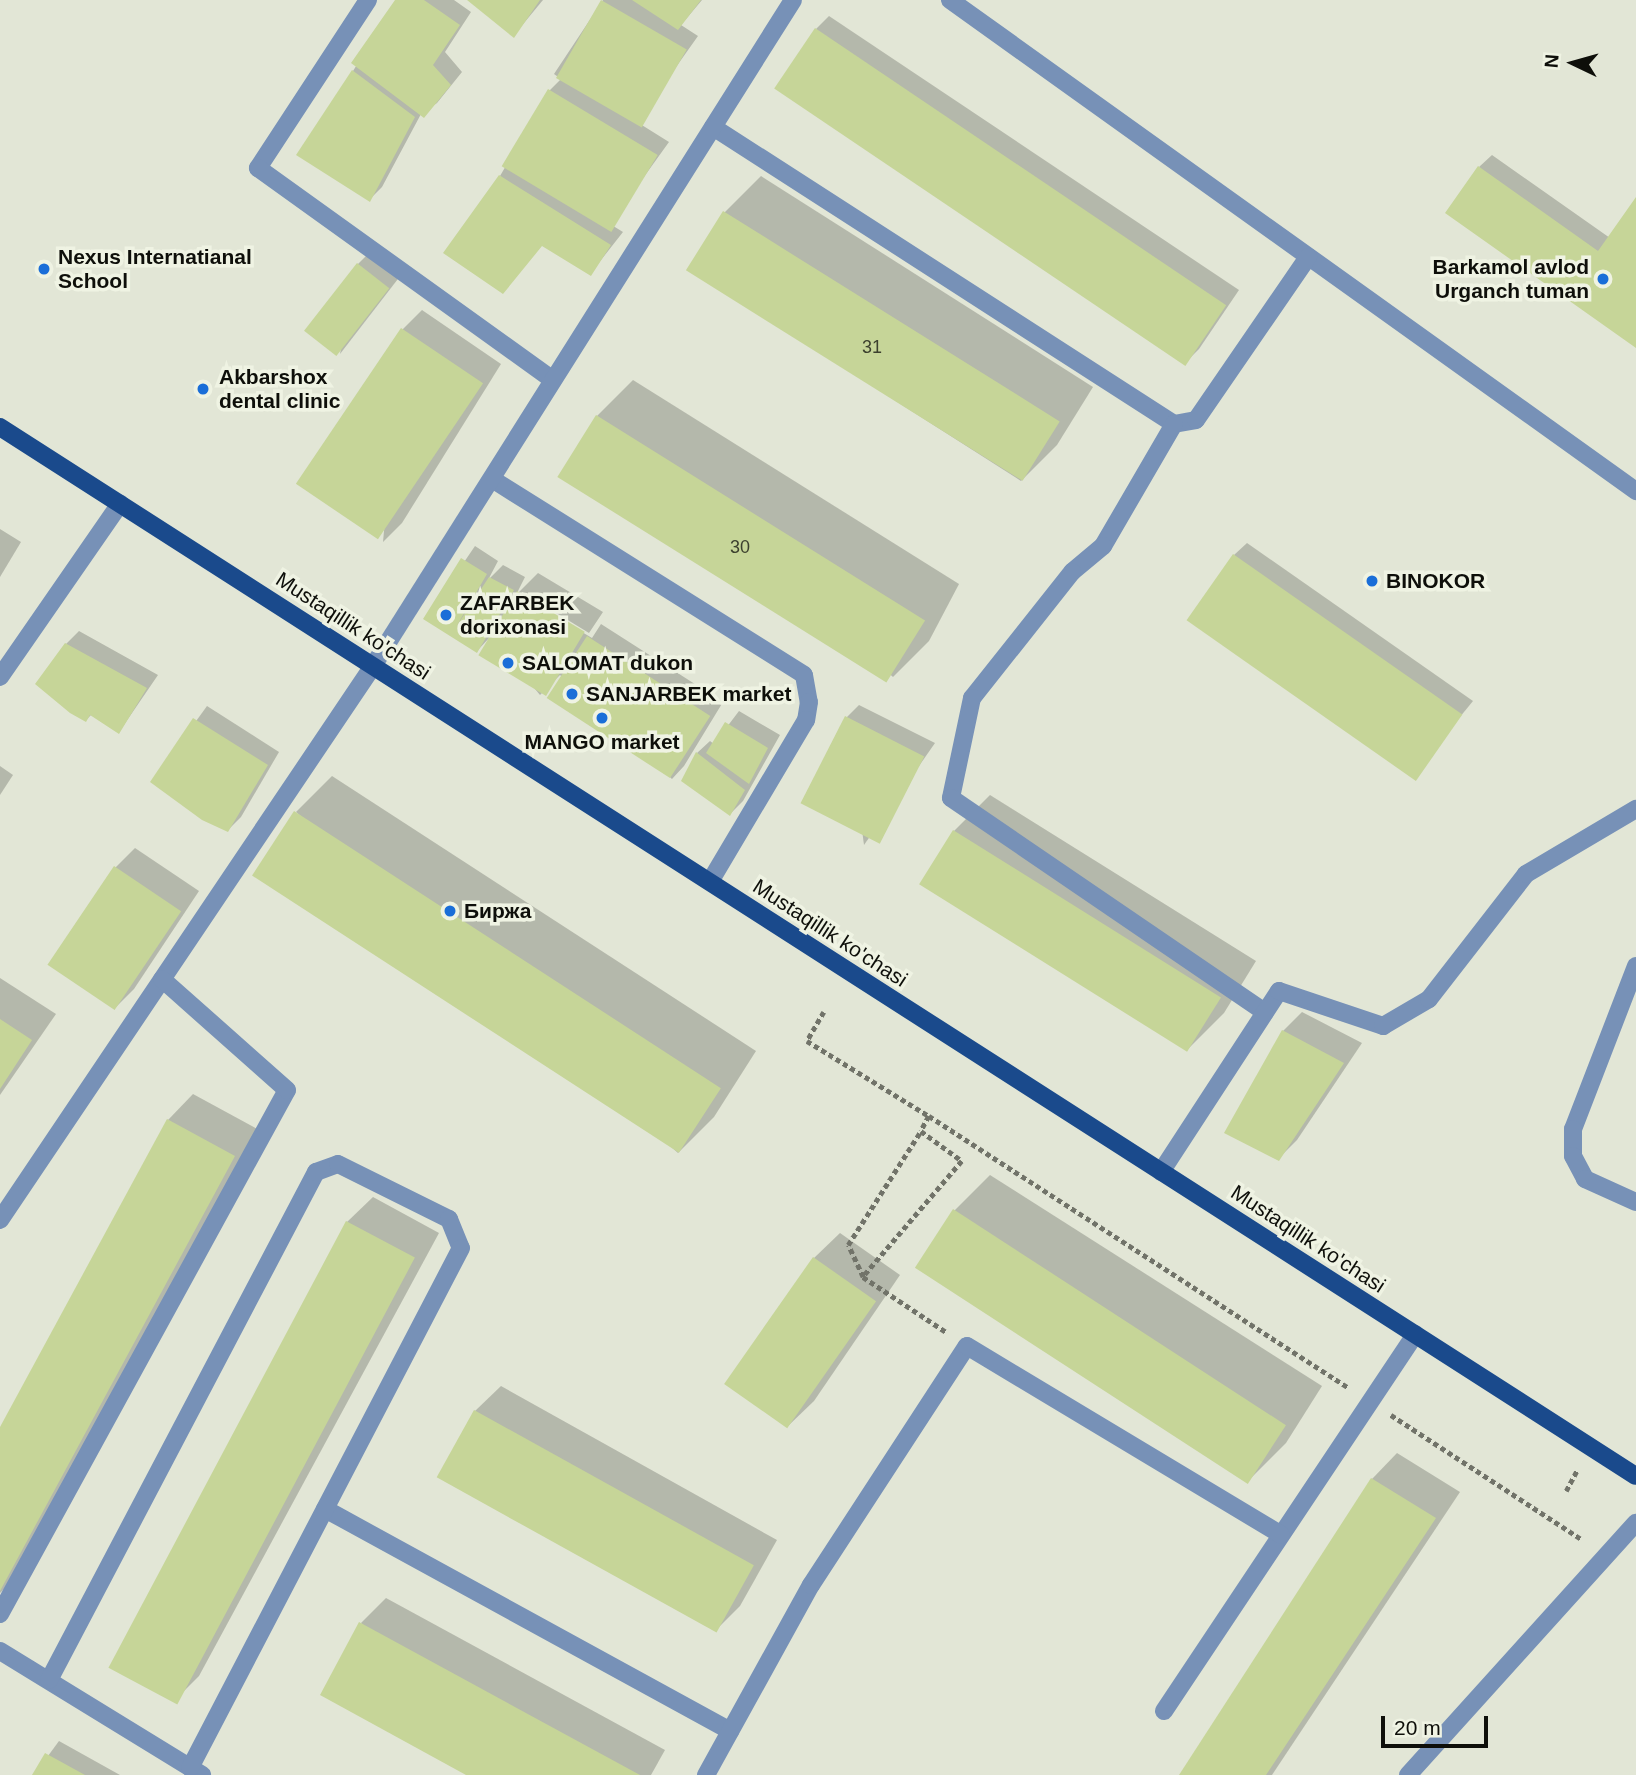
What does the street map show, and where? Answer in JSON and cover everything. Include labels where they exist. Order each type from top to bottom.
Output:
[{"type":"main road","name":"Mustaqillik ko'chasi","points":[[0,427],[1636,1476]]},
{"type":"street","points":[[368,0],[258,168],[553,380]]},
{"type":"street","points":[[0,1220],[373,666],[793,0]]},
{"type":"street","points":[[950,0],[1636,491]]},
{"type":"street","points":[[713,127],[1174,424],[1196,420],[1308,257]]},
{"type":"street","points":[[1174,424],[1103,547],[1072,572],[972,698],[951,799],[1265,1012]]},
{"type":"street","points":[[492,479],[804,675],[809,702],[806,720],[710,882]]},
{"type":"street","points":[[0,677],[120,504]]},
{"type":"street","points":[[1161,1172],[1279,991],[1383,1026],[1429,999],[1526,874],[1636,809]]},
{"type":"street","points":[[1636,966],[1573,1129],[1573,1156],[1585,1179],[1636,1202]]},
{"type":"street","points":[[0,1614],[287,1090],[162,979]]},
{"type":"street","points":[[0,1651],[49,1681],[196,1771],[325,1509],[461,1248],[449,1219],[338,1164],[316,1172],[49,1681]]},
{"type":"street","points":[[1164,1710],[1415,1334]]},
{"type":"street","points":[[706,1775],[811,1585],[967,1346],[1281,1535]]},
{"type":"street","points":[[325,1509],[730,1731]]},
{"type":"street","points":[[1408,1775],[1636,1523]]},
{"type":"path","points":[[824,1012],[807,1041],[929,1116],[1578,1536]]},
{"type":"path","points":[[929,1116],[848,1245],[863,1277],[967,1346]]},
{"type":"path","points":[[863,1277],[962,1161],[921,1130]]},
{"type":"building","points":[[395,0],[424,0],[460,25],[433,65],[451,85],[424,118],[351,63]]},
{"type":"building","points":[[467,0],[540,0],[514,38]]},
{"type":"building","points":[[601,0],[687,50],[642,127],[556,78]]},
{"type":"building","points":[[632,0],[701,0],[678,30]]},
{"type":"building","points":[[815,28],[1226,305],[1185,366],[774,89]]},
{"type":"building","points":[[352,70],[415,117],[370,202],[296,155]]},
{"type":"building","points":[[548,89],[658,155],[611,232],[502,166]]},
{"type":"building","points":[[1478,166],[1598,251],[1636,197],[1636,348],[1445,213]]},
{"type":"building","points":[[499,175],[611,245],[591,276],[542,246],[503,294],[443,253]]},
{"type":"building","points":[[723,211],[1060,421],[1023,481],[686,270]]},
{"type":"building","points":[[357,263],[389,288],[336,356],[304,331]]},
{"type":"building","points":[[401,328],[483,383],[378,539],[296,484]]},
{"type":"building","points":[[596,415],[925,621],[886,683],[557,477]]},
{"type":"building","points":[[1233,554],[1462,715],[1416,781],[1187,620]]},
{"type":"building","points":[[461,558],[487,574],[456,627],[489,577],[514,590],[477,653],[423,619]]},
{"type":"building","points":[[517,591],[585,632],[546,696],[478,655]]},
{"type":"building","points":[[587,636],[710,716],[670,778],[547,698]]},
{"type":"building","points":[[65,643],[147,688],[119,734],[90,715],[86,722],[70,713],[35,684]]},
{"type":"building","points":[[845,716],[924,756],[880,844],[801,803]]},
{"type":"building","points":[[193,718],[268,765],[228,832],[202,820],[150,782]]},
{"type":"building","points":[[725,722],[768,748],[749,784],[706,753]]},
{"type":"building","points":[[696,752],[745,790],[730,816],[681,781]]},
{"type":"building","points":[[294,811],[721,1088],[679,1153],[252,876]]},
{"type":"building","points":[[953,830],[1221,997],[1187,1052],[919,884]]},
{"type":"building","points":[[114,866],[181,911],[115,1010],[47,965]]},
{"type":"building","points":[[0,1019],[32,1040],[0,1089]]},
{"type":"building","points":[[1282,1030],[1344,1063],[1279,1161],[1224,1133]]},
{"type":"building","points":[[167,1119],[235,1156],[0,1591],[0,1427]]},
{"type":"building","points":[[953,1209],[1286,1425],[1248,1484],[915,1268]]},
{"type":"building","points":[[346,1221],[415,1258],[177,1704],[108,1668]]},
{"type":"building","points":[[813,1257],[876,1301],[787,1428],[724,1384]]},
{"type":"building","points":[[474,1410],[754,1565],[717,1632],[437,1477]]},
{"type":"building","points":[[1371,1478],[1436,1518],[1266,1775],[1179,1775]]},
{"type":"building","points":[[359,1622],[640,1775],[466,1775],[320,1695]]},
{"type":"building","points":[[45,1753],[85,1775],[32,1775]]},
{"type":"place","name":"Nexus Internatianal School","points":[[44,269]]},
{"type":"place","name":"Barkamol avlod Urganch tuman","points":[[1603,279]]},
{"type":"place","name":"Akbarshox dental clinic","points":[[203,389]]},
{"type":"place","name":"BINOKOR","points":[[1372,581]]},
{"type":"place","name":"ZAFARBEK dorixonasi","points":[[446,615]]},
{"type":"place","name":"SALOMAT dukon","points":[[508,663]]},
{"type":"place","name":"SANJARBEK market","points":[[572,694]]},
{"type":"place","name":"MANGO market","points":[[602,718]]},
{"type":"place","name":"Биржа","points":[[450,911]]}]
